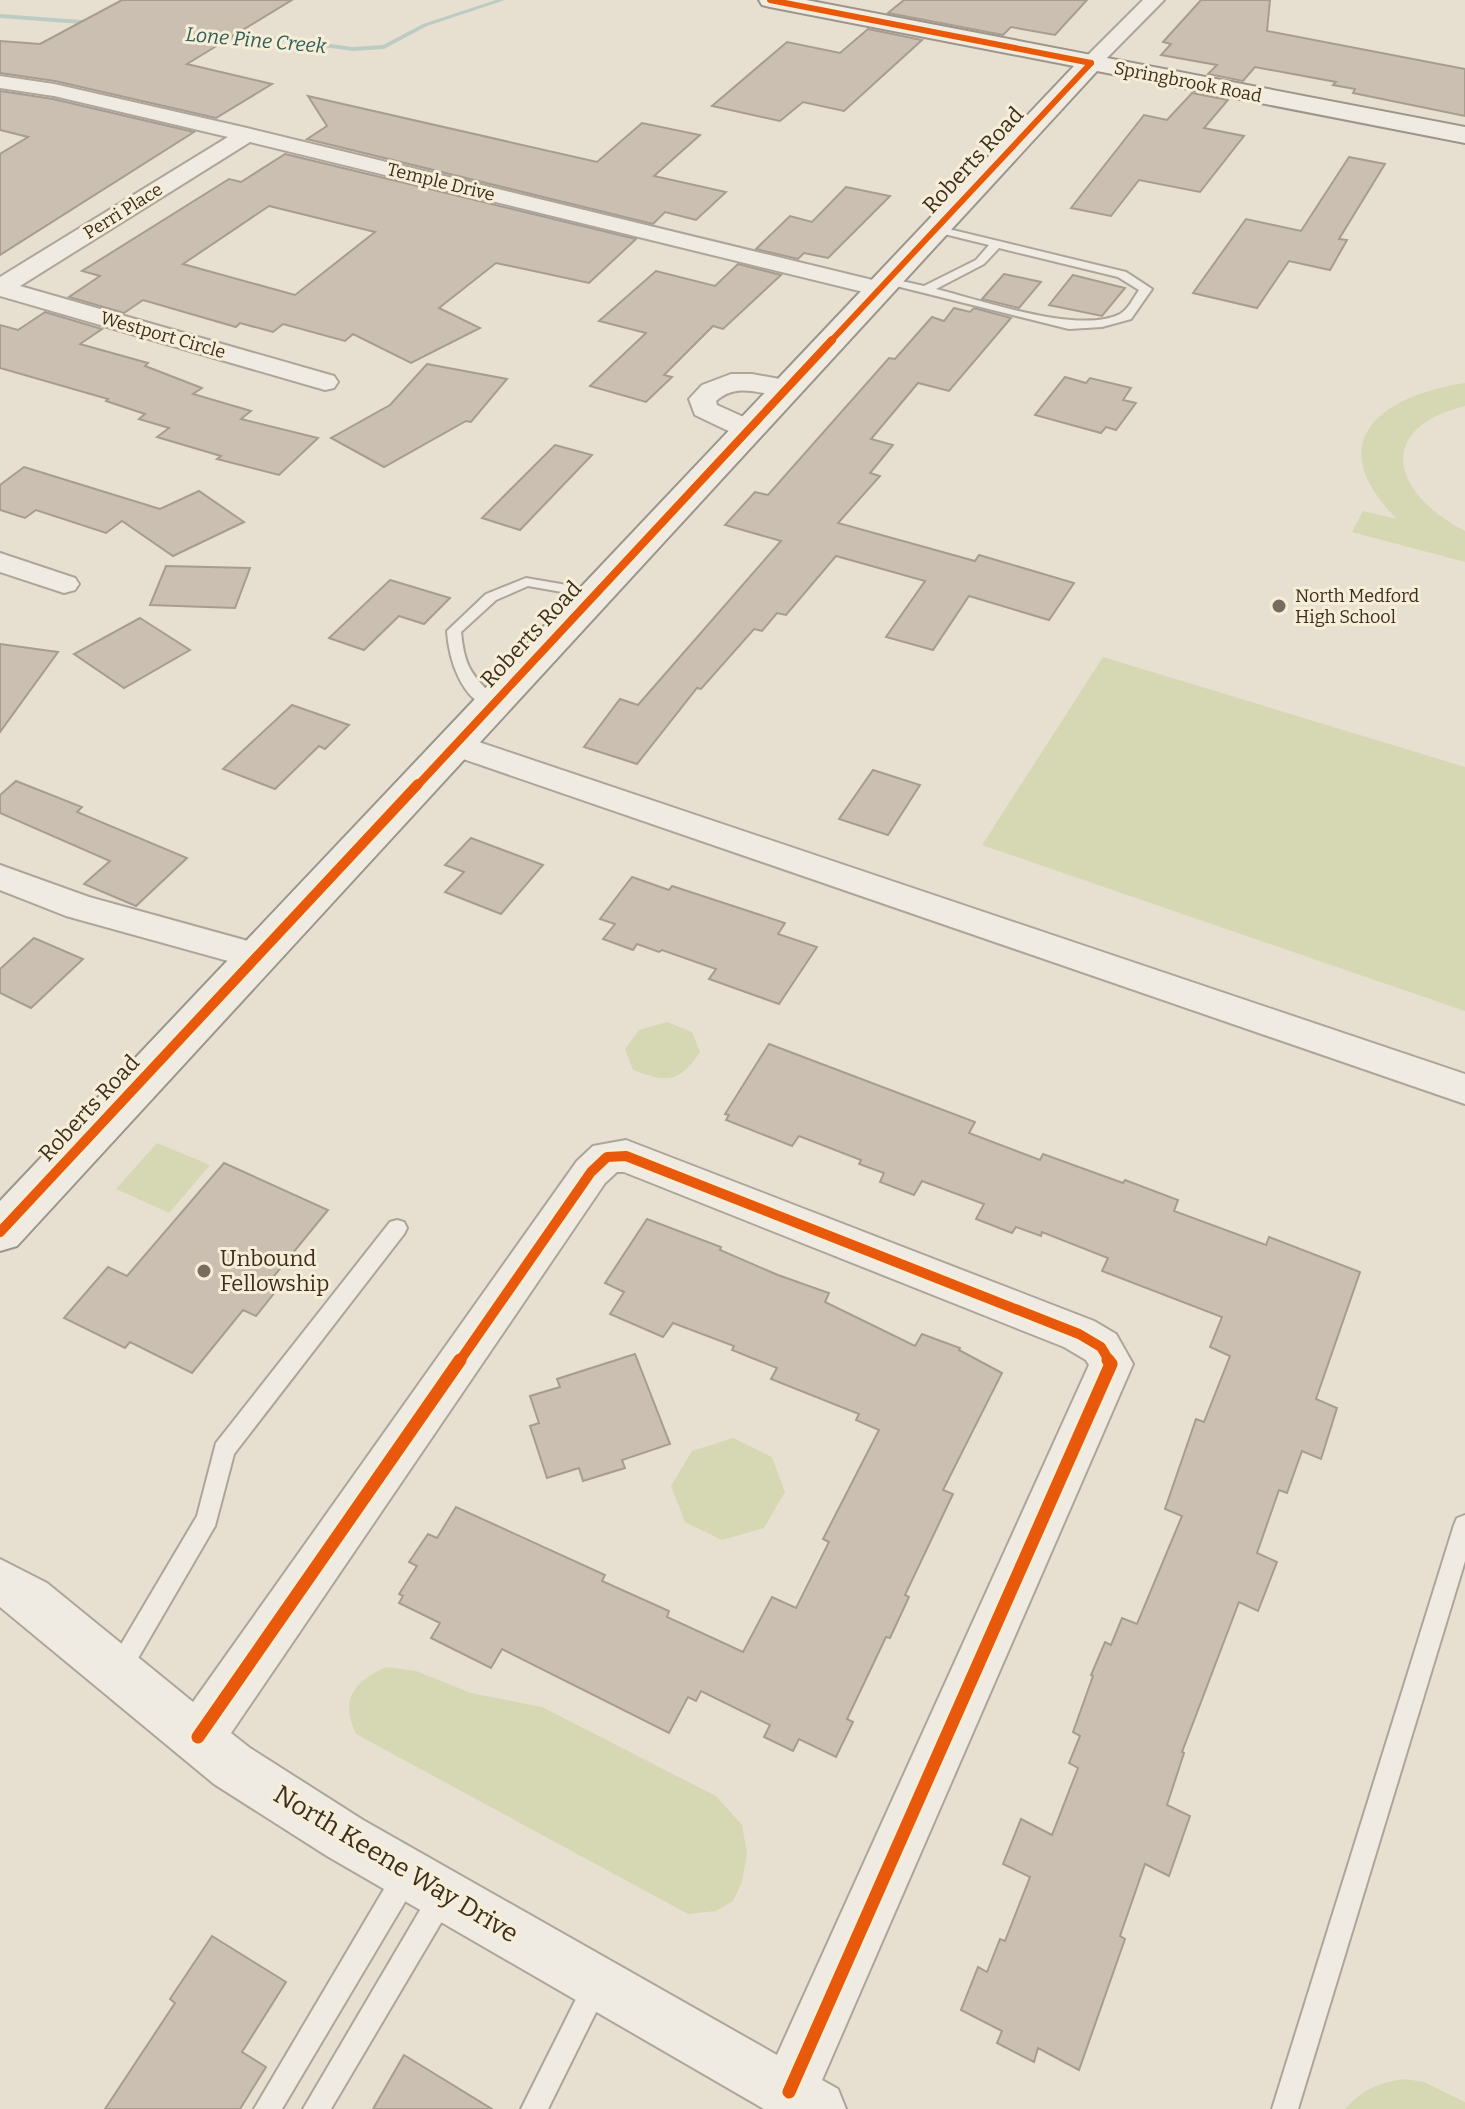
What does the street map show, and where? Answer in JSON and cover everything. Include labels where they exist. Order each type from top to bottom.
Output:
[{"type":"street","name":"Springbrook Road","points":[[770,0],[1465,135]]},
{"type":"street","name":"Roberts Road","points":[[0,1232],[1091,63],[1154,0]]},
{"type":"street","name":"Temple Drive","points":[[0,82],[54,90],[884,285]]},
{"type":"street","name":"Perri Place","points":[[0,288],[247,135]]},
{"type":"street","name":"Westport Circle","points":[[0,288],[325,382]]},
{"type":"street","points":[[749,430],[704,409],[702,399],[713,386],[729,381],[787,388]]},
{"type":"street","points":[[0,562],[64,584]]},
{"type":"street","points":[[455,745],[1465,1089]]},
{"type":"street","points":[[0,877],[79,907],[257,956]]},
{"type":"street","points":[[198,1737],[585,1180],[607,1157],[626,1156],[1079,1334],[1101,1347],[1111,1364],[803,2101]]},
{"type":"street","name":"North Keene Way Drive","points":[[0,1581],[30,1599],[232,1766],[345,1838],[803,2101]]},
{"type":"lane","points":[[884,285],[926,290],[1069,325],[1102,323],[1127,316],[1146,289],[1122,274],[936,229]]},
{"type":"lane","points":[[926,290],[980,262],[996,244]]},
{"type":"lane","points":[[492,705],[466,680],[456,658],[454,631],[491,597],[526,582],[596,594]]},
{"type":"lane","points":[[118,1671],[207,1519],[224,1450],[397,1228]]},
{"type":"lane","points":[[1285,2109],[1465,1525]]},
{"type":"lane","points":[[267,2109],[425,1884]]},
{"type":"lane","points":[[316,2109],[425,1884]]},
{"type":"lane","points":[[534,2109],[597,1983]]},
{"type":"green space","points":[[1465,383],[1465,406],[1435,416],[1416,430],[1405,446],[1404,464],[1409,482],[1422,500],[1465,531],[1465,562],[1352,532],[1363,511],[1397,519],[1374,492],[1363,467],[1362,446],[1370,427],[1386,411],[1408,399]]},
{"type":"green space","points":[[1103,657],[1465,767],[1465,1011],[982,845]]},
{"type":"green space","points":[[667,1022],[692,1032],[700,1052],[685,1070],[671,1078],[633,1070],[625,1049],[639,1030]]},
{"type":"green space","points":[[157,1143],[210,1165],[169,1213],[116,1189]]},
{"type":"green space","points":[[733,1438],[772,1457],[785,1492],[764,1528],[722,1540],[685,1522],[671,1486],[692,1451]]},
{"type":"green space","points":[[386,1667],[416,1671],[471,1693],[542,1707],[716,1796],[742,1825],[747,1853],[742,1882],[733,1901],[716,1911],[688,1914],[356,1734],[349,1711],[353,1693],[365,1679]]},
{"type":"green space","points":[[1405,2079],[1424,2082],[1465,2102],[1465,2109],[1345,2109],[1372,2088]]},
{"type":"building","points":[[122,0],[292,0],[187,64],[272,84],[216,118],[55,81],[0,73],[0,41],[40,44]]},
{"type":"building","points":[[904,0],[1087,0],[1055,35],[1011,27],[1003,35],[888,13]]},
{"type":"building","points":[[1201,0],[1270,0],[1267,31],[1465,69],[1465,116],[1353,93],[1355,89],[1333,85],[1336,82],[1255,67],[1243,81],[1208,74],[1217,65],[1161,55],[1171,44],[1163,42]]},
{"type":"building","points":[[868,29],[922,40],[844,111],[803,102],[780,121],[712,106],[787,42],[840,53]]},
{"type":"building","points":[[0,91],[53,99],[194,132],[0,255],[0,154],[28,137],[0,130]]},
{"type":"building","points":[[1192,93],[1228,100],[1204,128],[1244,136],[1200,192],[1139,180],[1111,216],[1071,208],[1144,115],[1167,120]]},
{"type":"building","points":[[308,96],[597,162],[642,123],[700,135],[654,176],[726,192],[696,220],[665,212],[653,224],[307,139],[327,126]]},
{"type":"building","points":[[285,154],[636,239],[589,283],[496,263],[439,308],[480,328],[411,363],[353,334],[345,341],[283,324],[273,332],[240,323],[236,327],[143,300],[124,313],[69,297],[100,276],[82,271],[229,179],[241,182]],"holes":[[[269,206],[375,232],[295,295],[183,264]]]},
{"type":"building","points":[[1349,157],[1385,164],[1339,239],[1347,240],[1330,270],[1289,261],[1257,308],[1193,293],[1246,219],[1301,231]]},
{"type":"building","points":[[846,187],[890,196],[828,258],[804,253],[798,259],[756,249],[790,216],[812,222]]},
{"type":"building","points":[[738,264],[781,275],[723,329],[713,326],[664,375],[672,377],[646,402],[590,386],[646,333],[599,321],[656,271],[715,286]]},
{"type":"building","points":[[1004,274],[1041,282],[1019,308],[982,299]]},
{"type":"building","points":[[1073,275],[1125,288],[1102,316],[1049,305]]},
{"type":"building","points":[[954,308],[970,312],[974,308],[1011,318],[949,391],[918,383],[871,439],[893,445],[870,473],[880,476],[838,523],[975,561],[979,555],[1074,583],[1049,620],[969,596],[933,650],[886,637],[925,581],[836,556],[786,615],[777,613],[762,631],[754,629],[701,689],[697,688],[637,764],[584,747],[620,699],[638,705],[781,541],[725,525],[755,492],[768,495],[889,358],[895,359],[932,317],[944,321]]},
{"type":"building","points":[[45,312],[102,329],[80,344],[148,363],[145,366],[202,388],[193,394],[251,411],[241,419],[318,438],[279,475],[217,459],[221,456],[157,437],[169,428],[139,419],[145,414],[106,401],[108,399],[0,368],[0,325],[18,330]]},
{"type":"building","points":[[427,364],[507,379],[471,422],[466,421],[384,467],[331,438],[390,405]]},
{"type":"building","points":[[1065,377],[1086,383],[1090,378],[1131,388],[1123,400],[1136,403],[1116,430],[1106,427],[1101,433],[1035,415]]},
{"type":"building","points":[[555,445],[592,455],[520,530],[482,518]]},
{"type":"building","points":[[24,467],[160,509],[199,491],[244,522],[173,556],[122,521],[106,533],[36,510],[25,518],[0,510],[0,485]]},
{"type":"building","points":[[166,566],[250,568],[235,608],[150,605]]},
{"type":"building","points":[[390,580],[450,598],[424,624],[399,616],[364,650],[329,638]]},
{"type":"building","points":[[140,618],[190,650],[124,688],[74,654]]},
{"type":"building","points":[[0,644],[58,652],[0,732]]},
{"type":"building","points":[[292,705],[349,725],[325,749],[319,746],[275,789],[223,769]]},
{"type":"building","points":[[873,770],[920,785],[888,835],[839,819]]},
{"type":"building","points":[[16,781],[82,807],[77,812],[187,858],[136,906],[84,884],[110,861],[0,813],[0,795]]},
{"type":"building","points":[[471,838],[543,865],[501,914],[445,892],[464,872],[445,865]]},
{"type":"building","points":[[632,877],[669,890],[672,886],[785,923],[778,934],[817,947],[779,1004],[709,979],[716,969],[662,950],[659,952],[637,944],[633,950],[603,939],[615,924],[600,919]]},
{"type":"building","points":[[34,938],[83,959],[31,1008],[0,993],[0,969]]},
{"type":"building","points":[[769,1044],[975,1122],[969,1133],[1040,1160],[1043,1154],[1123,1183],[1125,1180],[1178,1200],[1174,1211],[1266,1245],[1269,1237],[1360,1272],[1316,1399],[1337,1408],[1321,1459],[1302,1451],[1287,1493],[1279,1490],[1257,1553],[1277,1562],[1258,1611],[1239,1602],[1182,1752],[1167,1805],[1190,1816],[1169,1876],[1145,1864],[1120,1936],[1125,1939],[1079,2070],[1038,2048],[1034,2062],[997,2043],[1002,2031],[961,2010],[978,1967],[987,1972],[1000,1939],[1005,1941],[1030,1877],[1003,1864],[1021,1819],[1052,1835],[1078,1768],[1069,1763],[1080,1736],[1073,1732],[1091,1675],[1105,1642],[1111,1645],[1122,1618],[1137,1624],[1182,1516],[1165,1509],[1196,1419],[1204,1422],[1230,1356],[1210,1347],[1222,1317],[1102,1271],[1108,1258],[1042,1232],[1041,1236],[1016,1227],[1012,1233],[976,1219],[984,1204],[922,1181],[914,1195],[880,1182],[884,1173],[859,1164],[861,1160],[799,1136],[792,1146],[726,1120],[729,1115],[725,1114]]},
{"type":"building","name":"Unbound Fellowship","points":[[224,1163],[328,1210],[265,1287],[275,1292],[256,1316],[243,1310],[192,1373],[130,1342],[125,1348],[64,1318],[108,1267],[127,1276]]},
{"type":"building","points":[[647,1219],[721,1247],[720,1250],[778,1275],[829,1293],[825,1302],[915,1346],[922,1334],[960,1348],[1002,1373],[943,1490],[953,1494],[905,1595],[909,1597],[890,1638],[886,1637],[847,1719],[853,1722],[836,1757],[799,1739],[793,1751],[764,1737],[770,1725],[701,1691],[696,1701],[688,1697],[669,1733],[502,1649],[491,1668],[431,1638],[440,1623],[399,1603],[403,1596],[399,1594],[417,1566],[409,1562],[428,1534],[437,1538],[456,1507],[605,1575],[602,1581],[669,1611],[667,1617],[743,1652],[772,1597],[796,1608],[829,1542],[823,1539],[879,1430],[856,1420],[859,1414],[771,1379],[777,1368],[732,1350],[734,1346],[673,1323],[663,1337],[610,1314],[624,1292],[605,1283]]},
{"type":"building","points":[[635,1354],[670,1444],[622,1460],[625,1468],[583,1481],[579,1468],[547,1478],[530,1426],[539,1423],[530,1396],[560,1387],[557,1379]]},
{"type":"building","points":[[212,1936],[286,1982],[242,2052],[266,2067],[240,2109],[105,2109],[175,2003],[170,1999]]},
{"type":"building","points":[[404,2055],[492,2109],[373,2109]]},
{"type":"waterway","name":"Lone Pine Creek","points":[[216,38],[270,38],[353,49],[384,47],[425,25],[502,0]]},
{"type":"waterway","name":"Lone Pine Creek","points":[[0,16],[95,23]]},
{"type":"cycle path","points":[[770,0],[1091,63]]},
{"type":"cycle path","points":[[0,1232],[1091,63]]},
{"type":"cycle path","points":[[198,1737],[591,1172],[607,1157],[626,1156],[1079,1334],[1101,1347],[1111,1364],[789,2092]]},
{"type":"place","name":"North Medford High School","points":[[1279,606]]},
{"type":"place","name":"Unbound Fellowship","points":[[204,1271]]}]
